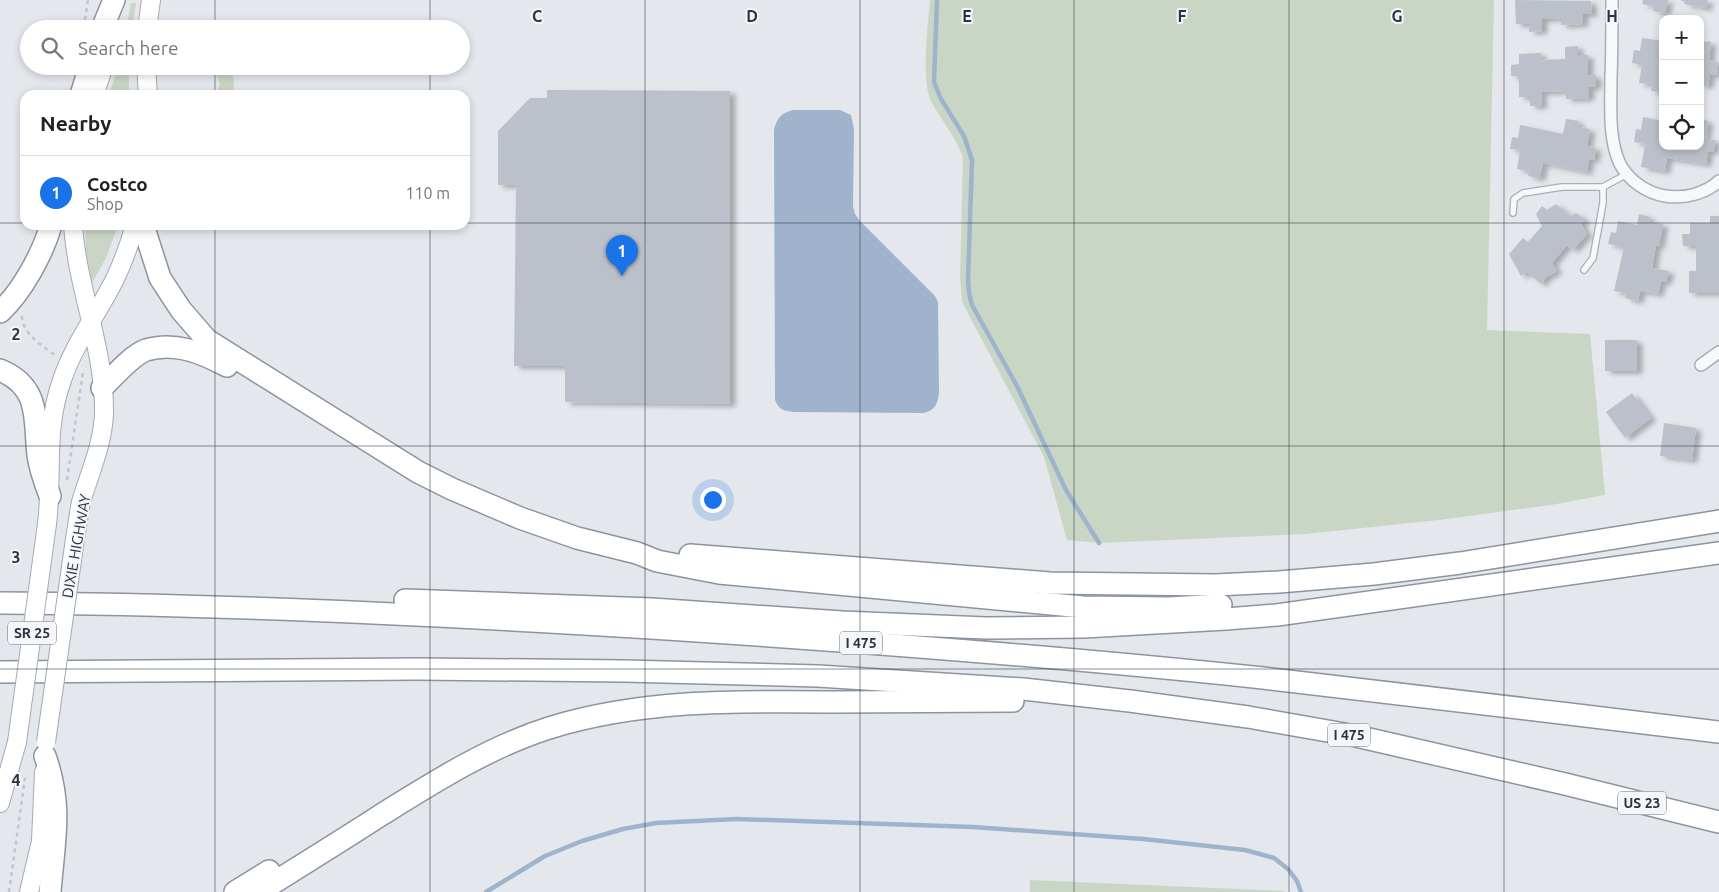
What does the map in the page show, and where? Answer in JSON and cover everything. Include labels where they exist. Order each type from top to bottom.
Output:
[{"type":"highway","points":[[99,20],[116,0]]},
{"type":"highway","points":[[83,90],[87,75]]},
{"type":"highway","points":[[0,312],[13,300],[43,248],[49,230]]},
{"type":"highway","points":[[145,230],[160,278],[170,294],[208,340],[418,472],[452,489],[520,518],[576,538],[637,553],[657,561],[719,573],[1039,604],[1082,607],[1160,608],[1314,600],[1719,545]]},
{"type":"highway","points":[[102,388],[125,364],[145,350],[174,346],[201,353],[330,418]]},
{"type":"highway","points":[[0,370],[14,376],[32,399],[38,457],[42,474],[58,492]]},
{"type":"highway","points":[[637,553],[659,553],[1050,583],[1216,585],[1374,574],[1460,563],[1719,521]]},
{"type":"highway","points":[[4,603],[382,600],[652,609],[937,627],[1084,627],[1277,615],[1719,554]]},
{"type":"highway","name":"I 475","points":[[4,603],[250,608],[512,619],[820,639],[1264,678],[1719,732]]},
{"type":"highway","name":"I 475","points":[[0,672],[418,669],[818,676],[926,682],[1023,689],[1248,717],[1356,736],[1566,784]]},
{"type":"highway","points":[[259,892],[411,796],[468,764],[507,745],[547,729],[589,717],[675,704],[740,701],[1130,701]]},
{"type":"highway","points":[[45,749],[56,798],[57,826],[50,892]]},
{"type":"highway","points":[[235,892],[382,803],[428,779],[468,764]]},
{"type":"highway","points":[[1566,784],[1719,836]]},
{"type":"highway","name":"US 23","points":[[1566,784],[1719,822]]},
{"type":"main road","points":[[113,20],[116,0]]},
{"type":"main road","points":[[148,20],[151,0]]},
{"type":"main road","points":[[96,90],[101,75]]},
{"type":"main road","points":[[147,75],[148,90]]},
{"type":"main road","name":"DIXIE HIGHWAY","points":[[29,892],[42,841],[45,749],[76,532],[81,503],[100,441],[104,414],[102,388],[91,321],[81,277],[74,230]]},
{"type":"main road","name":"DIXIE HIGHWAY","points":[[0,802],[17,742],[47,524],[58,492],[50,430],[54,405],[73,354],[115,279],[133,230]]},
{"type":"street","points":[[1612,0],[1612,133],[1621,165],[1627,174],[1640,186],[1650,192],[1672,197],[1694,195],[1705,191],[1719,181]]},
{"type":"street","points":[[1702,365],[1719,352]]},
{"type":"lane","points":[[1513,213],[1514,199],[1523,192],[1562,188],[1602,187],[1627,174]]},
{"type":"lane","points":[[1584,270],[1593,258],[1604,203],[1602,187]]},
{"type":"path","points":[[88,0],[93,20]]},
{"type":"path","points":[[22,310],[24,327],[34,339],[56,356]]},
{"type":"path","points":[[58,492],[83,370]]},
{"type":"path","points":[[9,892],[25,774]]},
{"type":"green space","points":[[930,0],[1494,0],[1487,330],[1590,334],[1605,495],[1551,505],[1439,520],[1305,534],[1099,543],[1067,540],[1044,457],[962,302],[960,276],[963,158],[931,101],[928,92],[926,52]]},
{"type":"green space","points":[[131,3],[136,3],[133,20],[128,20]]},
{"type":"green space","points":[[115,75],[129,75],[129,90],[111,90]]},
{"type":"green space","points":[[216,75],[233,75],[233,90],[218,90],[220,84]]},
{"type":"green space","points":[[85,230],[116,230],[106,258],[92,283],[86,253]]},
{"type":"green space","points":[[1030,880],[1284,891],[1284,892],[1030,892]]},
{"type":"water","points":[[793,110],[840,110],[851,115],[854,129],[853,206],[855,214],[935,296],[938,302],[939,394],[935,406],[928,412],[794,412],[782,409],[775,400],[774,130],[780,117]]},
{"type":"building","points":[[1515,0],[1591,1],[1592,14],[1583,14],[1583,24],[1561,25],[1561,18],[1542,19],[1542,31],[1529,32],[1529,24],[1516,24]]},
{"type":"building","points":[[1643,0],[1668,0],[1665,13],[1653,11],[1654,6],[1642,4]]},
{"type":"building","points":[[1680,0],[1708,0],[1706,8],[1684,4],[1685,2]]},
{"type":"building","points":[[1642,38],[1659,40],[1659,92],[1651,91],[1652,84],[1639,83],[1642,65],[1632,63],[1634,50],[1640,51]]},
{"type":"building","points":[[1704,41],[1711,42],[1709,60],[1718,62],[1717,75],[1710,74],[1708,86],[1704,86]]},
{"type":"building","points":[[1578,46],[1578,55],[1588,55],[1588,75],[1596,75],[1596,87],[1589,87],[1589,98],[1566,99],[1566,91],[1541,92],[1542,106],[1530,106],[1530,97],[1519,97],[1519,76],[1511,76],[1511,65],[1519,64],[1519,54],[1541,53],[1541,60],[1565,59],[1565,47]]},
{"type":"building","points":[[547,90],[730,91],[730,404],[565,402],[565,366],[514,366],[516,185],[498,185],[498,131],[530,98],[547,98]]},
{"type":"building","points":[[1643,117],[1659,120],[1659,150],[1704,150],[1704,120],[1708,121],[1705,139],[1716,140],[1713,152],[1708,151],[1706,164],[1667,158],[1665,171],[1641,167],[1645,144],[1634,142],[1636,129],[1641,130]]},
{"type":"building","points":[[1566,119],[1579,121],[1578,127],[1590,129],[1587,146],[1596,148],[1594,160],[1589,159],[1587,172],[1543,163],[1540,178],[1528,176],[1529,171],[1517,169],[1520,150],[1510,149],[1512,137],[1518,138],[1520,125],[1563,134]]},
{"type":"building","points":[[1556,204],[1570,216],[1576,213],[1585,220],[1581,224],[1587,234],[1573,250],[1567,245],[1552,263],[1557,271],[1546,277],[1541,284],[1527,272],[1521,276],[1509,254],[1523,238],[1528,242],[1542,226],[1536,214],[1542,206],[1547,210]]},
{"type":"building","points":[[1639,214],[1650,217],[1649,222],[1663,224],[1659,246],[1656,245],[1652,268],[1669,271],[1666,282],[1661,281],[1658,294],[1640,291],[1638,301],[1625,298],[1626,293],[1614,291],[1624,247],[1608,244],[1611,232],[1616,233],[1618,221],[1637,225]]},
{"type":"building","points":[[1710,216],[1719,216],[1719,293],[1689,293],[1689,271],[1696,271],[1696,246],[1683,246],[1682,234],[1690,234],[1690,223],[1710,223]]},
{"type":"building","points":[[1605,340],[1637,340],[1637,371],[1605,371]]},
{"type":"building","points":[[1632,393],[1651,418],[1625,438],[1606,412]]},
{"type":"building","points":[[1664,423],[1696,428],[1692,460],[1660,456]]},
{"type":"waterway","points":[[937,0],[934,82],[941,99],[964,136],[972,160],[968,279],[972,305],[1017,386],[1066,490],[1099,543]]},
{"type":"waterway","points":[[486,892],[545,856],[582,841],[623,829],[656,823],[737,819],[973,827],[1143,839],[1245,850],[1274,858],[1288,869],[1297,881],[1301,892]]},
{"type":"place","name":"Costco","points":[[622,276]]}]
